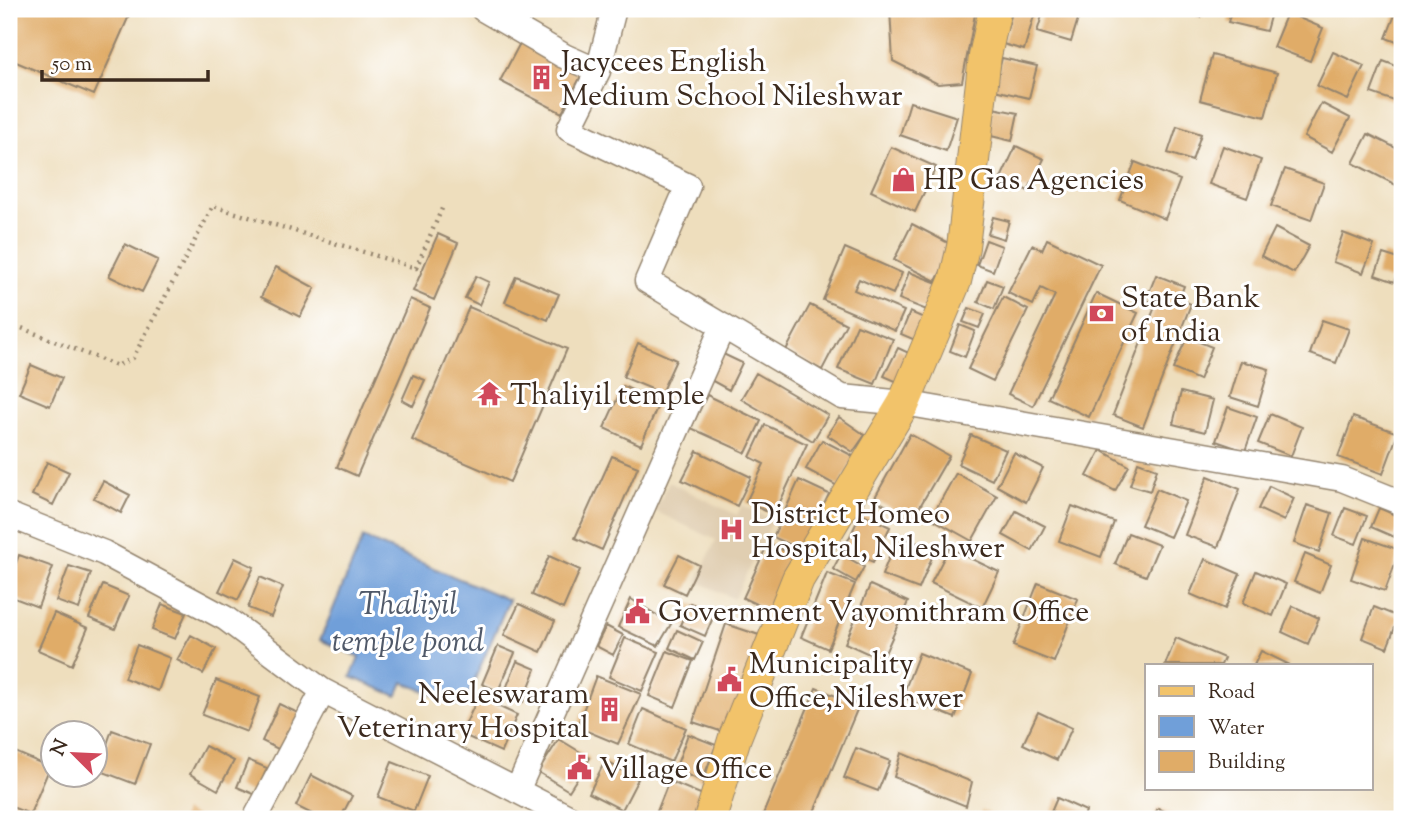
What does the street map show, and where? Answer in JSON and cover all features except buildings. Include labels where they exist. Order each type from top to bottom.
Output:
[{"type":"main road","points":[[710,819],[735,737],[799,579],[904,402],[959,270],[985,56],[995,9]]},
{"type":"street","points":[[483,9],[564,56],[598,71]]},
{"type":"street","points":[[614,9],[598,71],[569,129],[688,187],[647,281],[842,397],[904,402],[1342,479],[1402,503]]},
{"type":"street","points":[[517,791],[723,326]]},
{"type":"street","points":[[9,515],[104,553],[225,618],[323,691],[572,819]]},
{"type":"street","points":[[255,819],[323,691]]},
{"type":"path","points":[[9,323],[117,366],[133,358],[213,206],[416,268],[444,204]]},
{"type":"shaded area","name":"District Homeo Hospital, Nileshwer","points":[[669,482],[737,515],[742,505],[773,520],[734,599],[697,581],[716,540],[655,511]]},
{"type":"water","name":"Thaliyil temple pond","points":[[363,538],[509,600],[463,707],[403,682],[397,696],[351,677],[359,657],[320,640]]},
{"type":"place","name":"Jacycees English Medium School Nileshwar","points":[[541,78]]},
{"type":"place","name":"HP Gas Agencies","points":[[903,179]]},
{"type":"place","name":"State Bank of India","points":[[1101,314]]},
{"type":"place","name":"Thaliyil temple","points":[[490,394]]},
{"type":"place","name":"District Homeo Hospital, Nileshwer","points":[[731,530]]},
{"type":"place","name":"Government Vayomithram Office","points":[[638,611]]},
{"type":"place","name":"Municipality Office,Nileshwer","points":[[729,680]]},
{"type":"place","name":"Neeleswaram Veterinary Hospital","points":[[609,710]]},
{"type":"place","name":"Village Office","points":[[579,768]]}]
